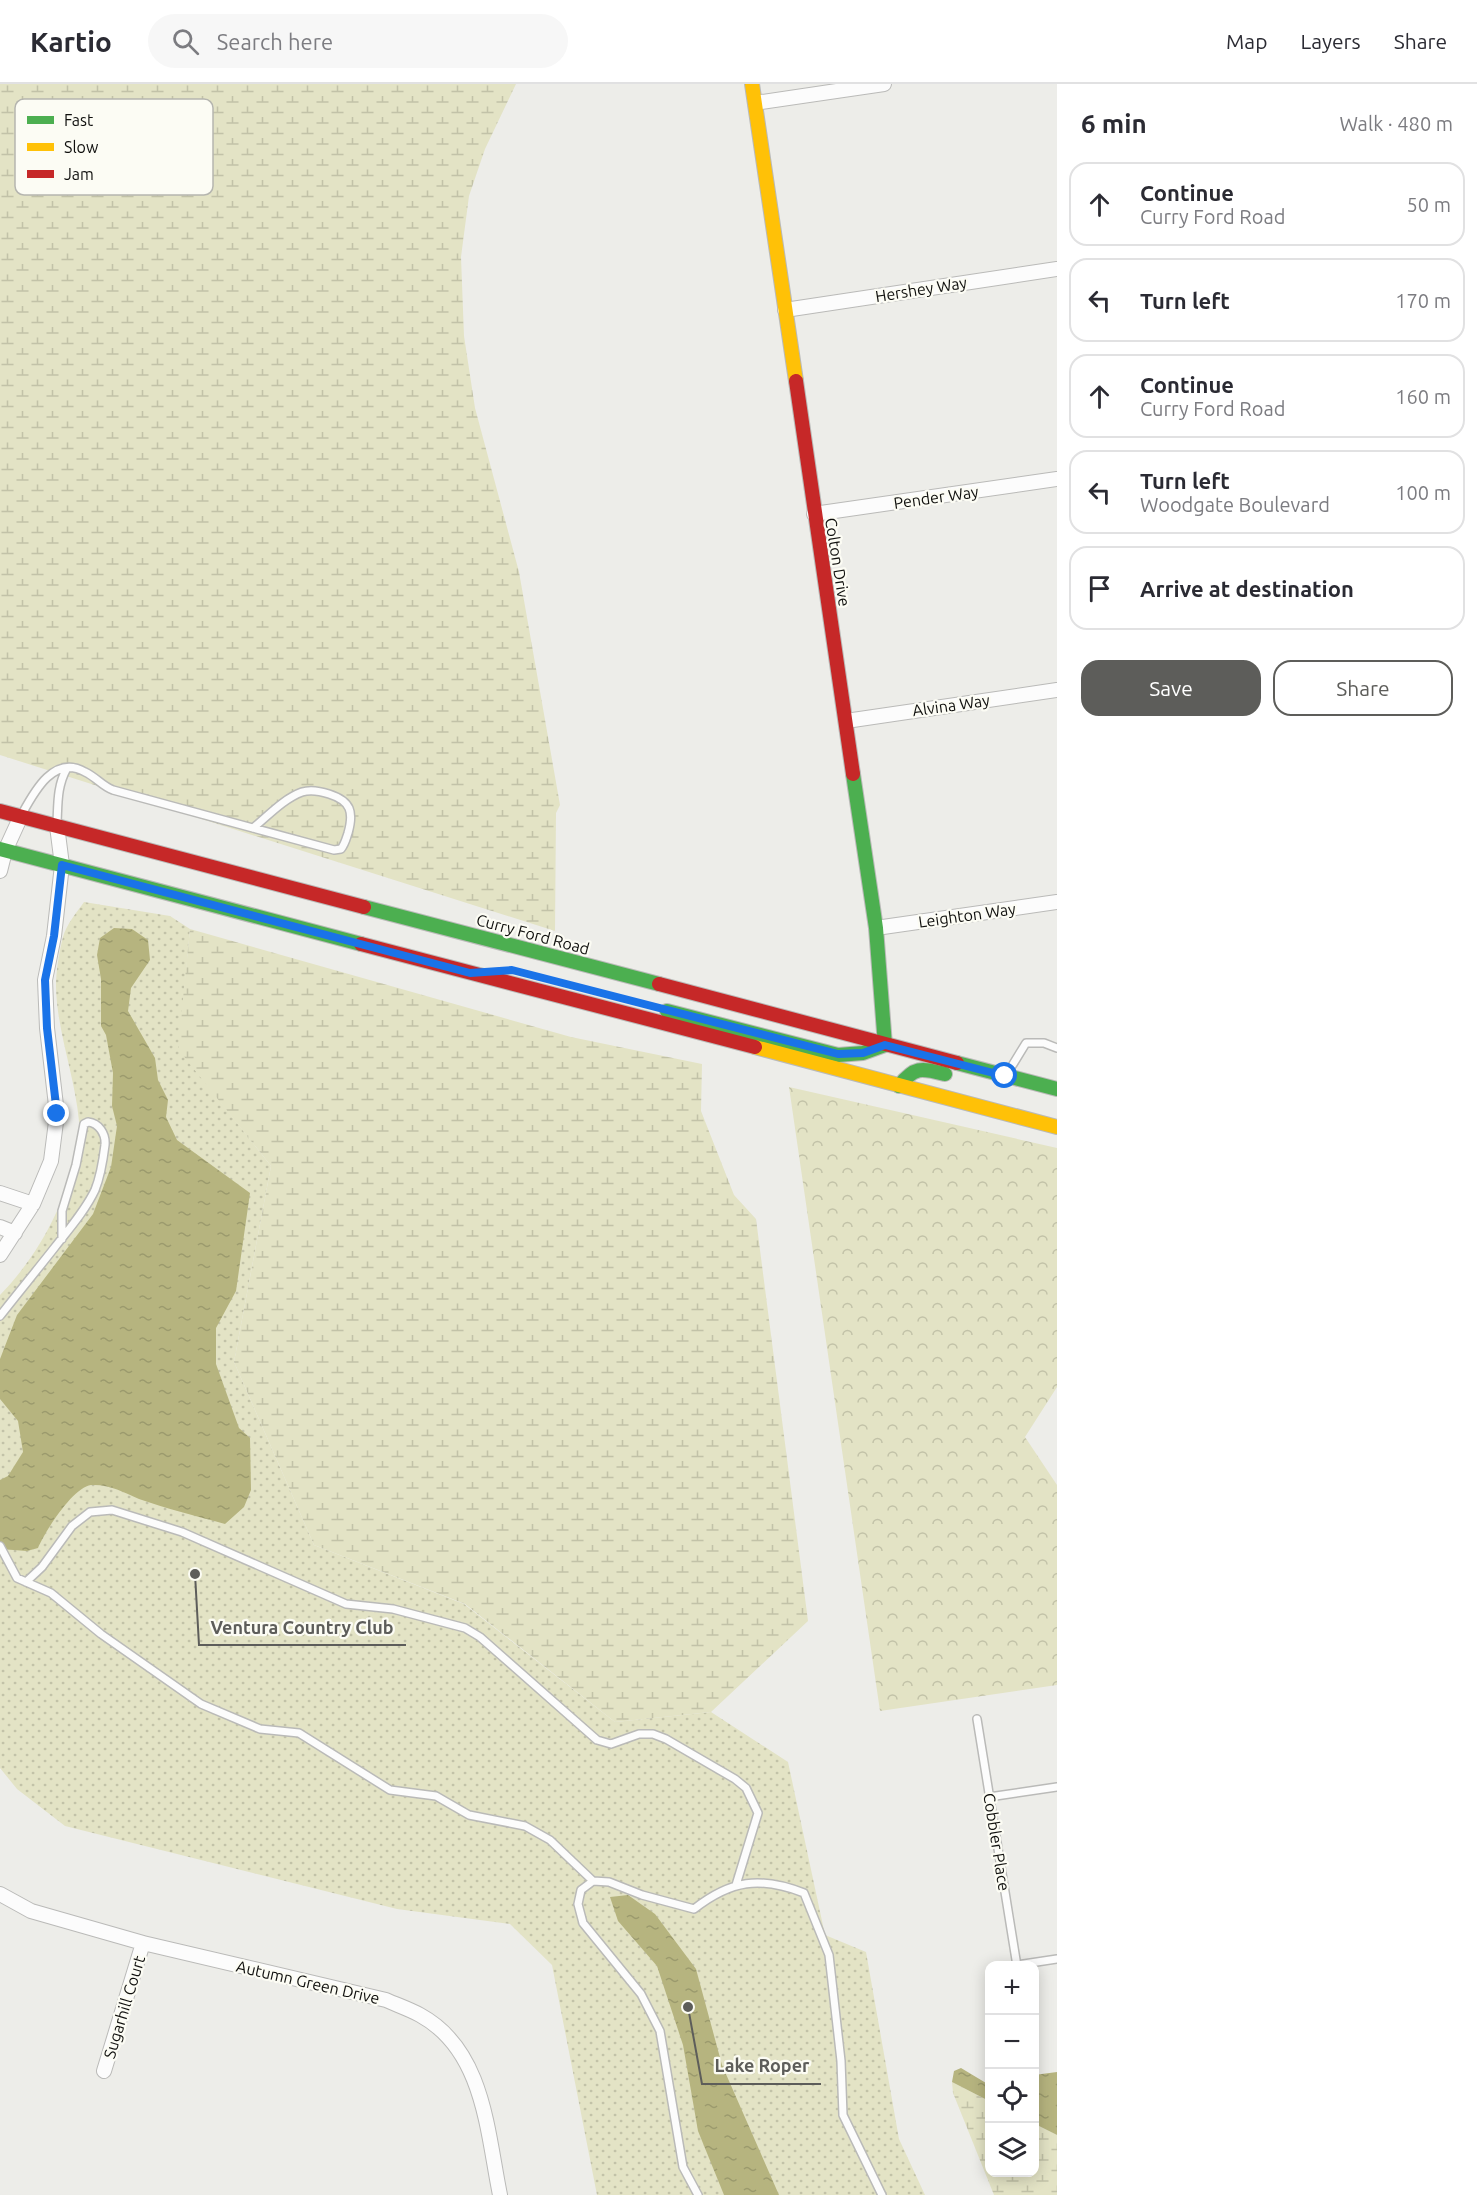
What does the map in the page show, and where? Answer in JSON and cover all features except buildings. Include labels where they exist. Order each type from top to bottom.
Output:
[{"type":"main road","name":"Colton Drive","points":[[752,84],[876,927],[885,1045]]},
{"type":"main road","name":"Curry Ford Road","points":[[0,811],[1057,1089]]},
{"type":"main road","points":[[3,850],[1057,1127]]},
{"type":"main road","points":[[470,973],[512,970],[838,1054],[863,1053],[885,1045]]},
{"type":"main road","points":[[899,1086],[912,1070],[922,1068],[1057,1102]]},
{"type":"street","points":[[755,103],[884,84]]},
{"type":"street","name":"Hershey Way","points":[[785,310],[1057,269]]},
{"type":"street","name":"Pender Way","points":[[814,514],[1057,479]]},
{"type":"street","name":"Alvina Way","points":[[846,721],[1057,690]]},
{"type":"street","points":[[0,871],[3,850],[21,816]]},
{"type":"street","points":[[0,1255],[33,1204],[51,1161],[57,1114],[47,1028],[45,980],[54,936],[62,865],[57,826]]},
{"type":"street","name":"Leighton Way","points":[[876,927],[1057,902]]},
{"type":"street","points":[[0,1193],[33,1204]]},
{"type":"street","points":[[0,1227],[15,1233]]},
{"type":"street","name":"Autumn Green Drive","points":[[0,1894],[31,1911],[143,1943],[386,2000],[420,2015],[445,2033],[464,2057],[479,2092],[500,2195]]},
{"type":"street","name":"Sugarhill Court","points":[[104,2071],[143,1943]]},
{"type":"lane","points":[[57,826],[58,791],[61,778],[67,768]]},
{"type":"lane","points":[[21,816],[45,776],[67,768],[87,772],[102,786],[113,790],[333,850],[341,849],[345,844],[352,818],[351,810],[345,801],[337,796],[313,790],[300,793],[284,802],[253,828]]},
{"type":"lane","points":[[1005,1076],[1026,1043],[1044,1043],[1057,1048]]},
{"type":"lane","points":[[0,1316],[62,1239],[76,1221],[94,1190],[103,1166],[105,1140],[99,1127],[94,1123],[84,1124],[76,1164],[62,1211],[62,1239]]},
{"type":"lane","points":[[26,1582],[42,1567],[72,1526],[90,1512],[112,1510],[182,1532],[346,1604],[393,1609],[465,1628],[480,1637],[597,1740],[611,1744],[639,1734],[653,1734],[666,1739],[735,1779],[746,1788],[758,1813],[736,1885]]},
{"type":"lane","points":[[0,1546],[8,1565],[17,1578],[51,1593],[101,1634],[201,1704],[260,1729],[299,1733],[390,1790],[436,1796],[470,1815],[525,1826],[550,1840],[593,1881],[609,1882],[642,1895],[694,1909],[711,1895],[736,1885],[765,1883],[782,1885],[804,1893],[829,1955],[841,2061],[843,2115],[882,2195]]},
{"type":"lane","name":"Cobbler Place","points":[[977,1719],[1016,1961]]},
{"type":"lane","points":[[989,1797],[1057,1787]]},
{"type":"lane","points":[[593,1881],[581,1890],[578,1904],[583,1923],[641,1994],[660,2031],[683,2167],[698,2195]]},
{"type":"lane","points":[[1039,1962],[1057,1959]]},
{"type":"green space","points":[[0,84],[516,84],[485,149],[469,196],[461,257],[464,336],[475,408],[519,572],[560,805],[556,813],[555,931],[0,755]]},
{"type":"green space","points":[[84,902],[170,916],[190,929],[179,1049],[271,1166],[234,1362],[314,1545],[464,1604],[615,1722],[711,1712],[788,1762],[825,1935],[866,1952],[899,2139],[925,2195],[597,2195],[552,1965],[510,1924],[397,1909],[65,1826],[17,1789],[0,1768],[0,1295],[27,1262],[50,1225],[73,1164],[79,1121],[59,1021],[56,981],[64,932]]},
{"type":"green space","points":[[190,929],[571,1037],[702,1064],[701,1111],[734,1195],[756,1219],[808,1621],[711,1712],[615,1722],[465,1604],[314,1545],[234,1362],[271,1166],[178,1049]]},
{"type":"green space","points":[[789,1087],[1057,1148],[1057,1387],[1025,1437],[1057,1485],[1057,1685],[880,1711]]},
{"type":"green space","points":[[952,2082],[985,2099],[985,2173],[953,2093]]},
{"type":"green space","points":[[1039,2126],[1057,2135],[1057,2195],[994,2195],[987,2177],[1039,2177]]},
{"type":"water","points":[[114,928],[132,929],[148,940],[150,960],[131,988],[128,1011],[155,1058],[158,1080],[168,1100],[166,1117],[177,1140],[250,1193],[236,1291],[216,1328],[216,1364],[239,1428],[250,1438],[251,1490],[244,1507],[225,1524],[150,1503],[110,1487],[91,1485],[68,1502],[46,1532],[38,1548],[27,1551],[0,1549],[0,1480],[8,1476],[23,1452],[18,1421],[0,1399],[0,1359],[17,1315],[93,1214],[111,1167],[117,1126],[112,1106],[113,1073],[106,1035],[101,1026],[101,979],[97,955],[100,938]]},
{"type":"water","points":[[628,1895],[655,1914],[696,1969],[722,2065],[779,2195],[724,2195],[698,2131],[683,2045],[657,1966],[618,1921],[610,1897]]},
{"type":"water","points":[[961,2068],[985,2082],[985,2099],[952,2082],[954,2071]]},
{"type":"water","points":[[1057,2072],[1057,2135],[1039,2126],[1039,2074]]},
{"type":"traffic: fast","points":[[853,774],[876,928],[885,1045]]},
{"type":"traffic: fast","points":[[0,849],[361,944]]},
{"type":"traffic: fast","points":[[364,907],[659,984]]},
{"type":"traffic: fast","points":[[667,1011],[838,1055],[863,1053],[885,1045]]},
{"type":"traffic: fast","points":[[957,1063],[1057,1089]]},
{"type":"traffic: fast","points":[[899,1086],[919,1070],[945,1074]]},
{"type":"traffic: slow","points":[[752,84],[796,381]]},
{"type":"traffic: slow","points":[[755,1047],[1057,1127]]},
{"type":"traffic: jam","points":[[796,381],[853,774]]},
{"type":"traffic: jam","points":[[0,811],[364,907]]},
{"type":"traffic: jam","points":[[361,944],[755,1047]]},
{"type":"traffic: jam","points":[[659,984],[957,1063]]},
{"type":"place","name":"Ventura Country Club","points":[[195,1574]]},
{"type":"place","name":"Lake Roper","points":[[688,2007]]},
{"type":"route","points":[[57,1114],[47,1028],[45,980],[54,936],[62,865],[470,973],[512,970],[838,1054],[863,1053],[885,1045],[1005,1076]]}]
